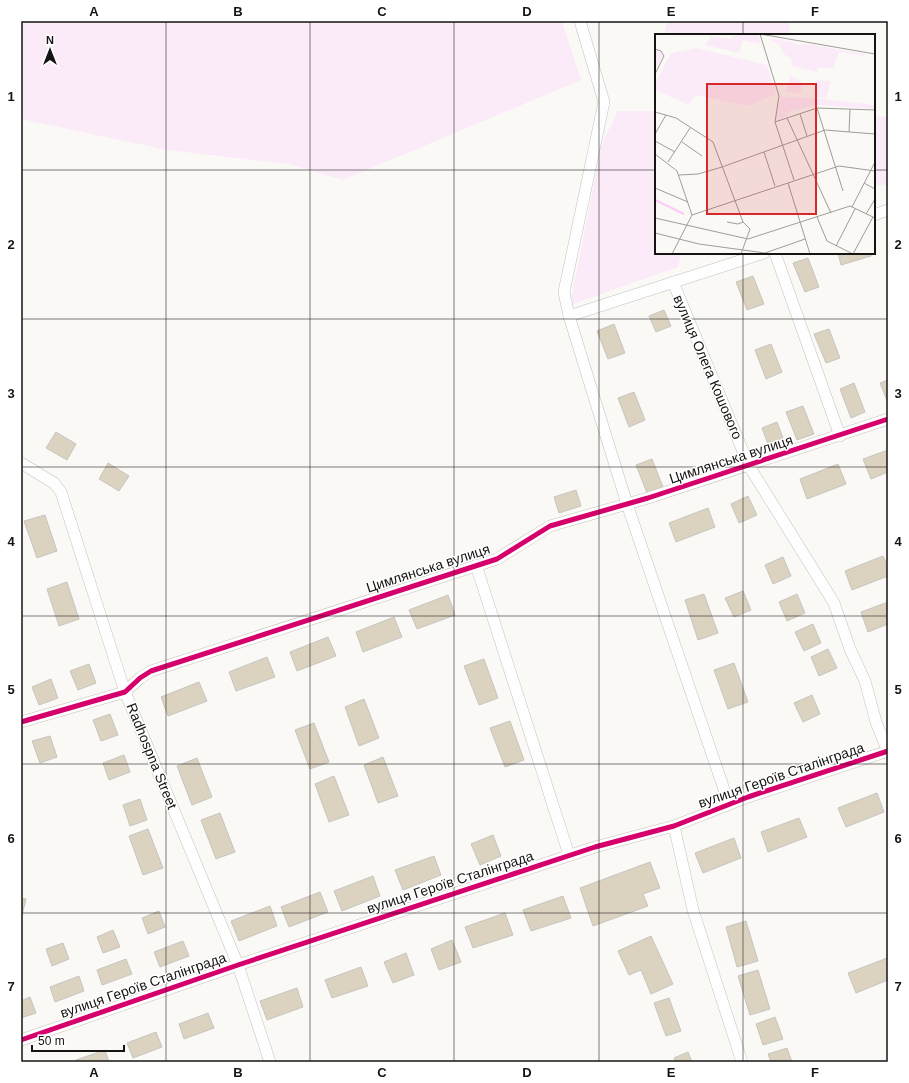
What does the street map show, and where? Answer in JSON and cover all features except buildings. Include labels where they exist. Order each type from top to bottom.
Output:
[{"type":"street","points":[[580,21],[604,102],[564,292],[569,316],[627,504],[729,804]]},
{"type":"street","points":[[875,214],[888,210]]},
{"type":"street","points":[[569,316],[761,254]]},
{"type":"street","points":[[775,254],[840,436]]},
{"type":"street","name":"вулиця Олега Кошового","points":[[673,282],[749,466],[834,603],[850,649],[865,682],[876,722],[888,752]]},
{"type":"street","name":"Цимлянська вулиця","points":[[21,722],[125,692],[140,678],[151,671],[497,559],[550,526],[749,466],[888,419]]},
{"type":"street","name":"Radhospna Street","points":[[21,463],[54,483],[61,492],[125,692],[238,965],[270,1062]]},
{"type":"street","points":[[476,565],[569,855]]},
{"type":"street","name":"вулиця Героїв Сталінграда","points":[[21,1040],[238,965],[569,855],[674,826],[729,804],[888,752]]},
{"type":"street","points":[[674,826],[693,910],[742,1062]]},
{"type":"shaded area","points":[[21,21],[562,21],[581,80],[343,180],[289,164],[167,150],[21,119]]},
{"type":"shaded area","points":[[667,21],[790,21],[789,34],[664,34]]},
{"type":"shaded area","points":[[618,111],[655,111],[655,254],[681,254],[678,267],[570,305],[602,144]]},
{"type":"shaded area","points":[[875,116],[888,117],[888,184],[875,186]]},
{"type":"cycle path","points":[[21,722],[125,692],[140,678],[151,671],[497,559],[550,526],[648,498],[888,419]]},
{"type":"cycle path","points":[[21,1040],[238,965],[595,847],[674,826],[748,797],[888,751]]}]
